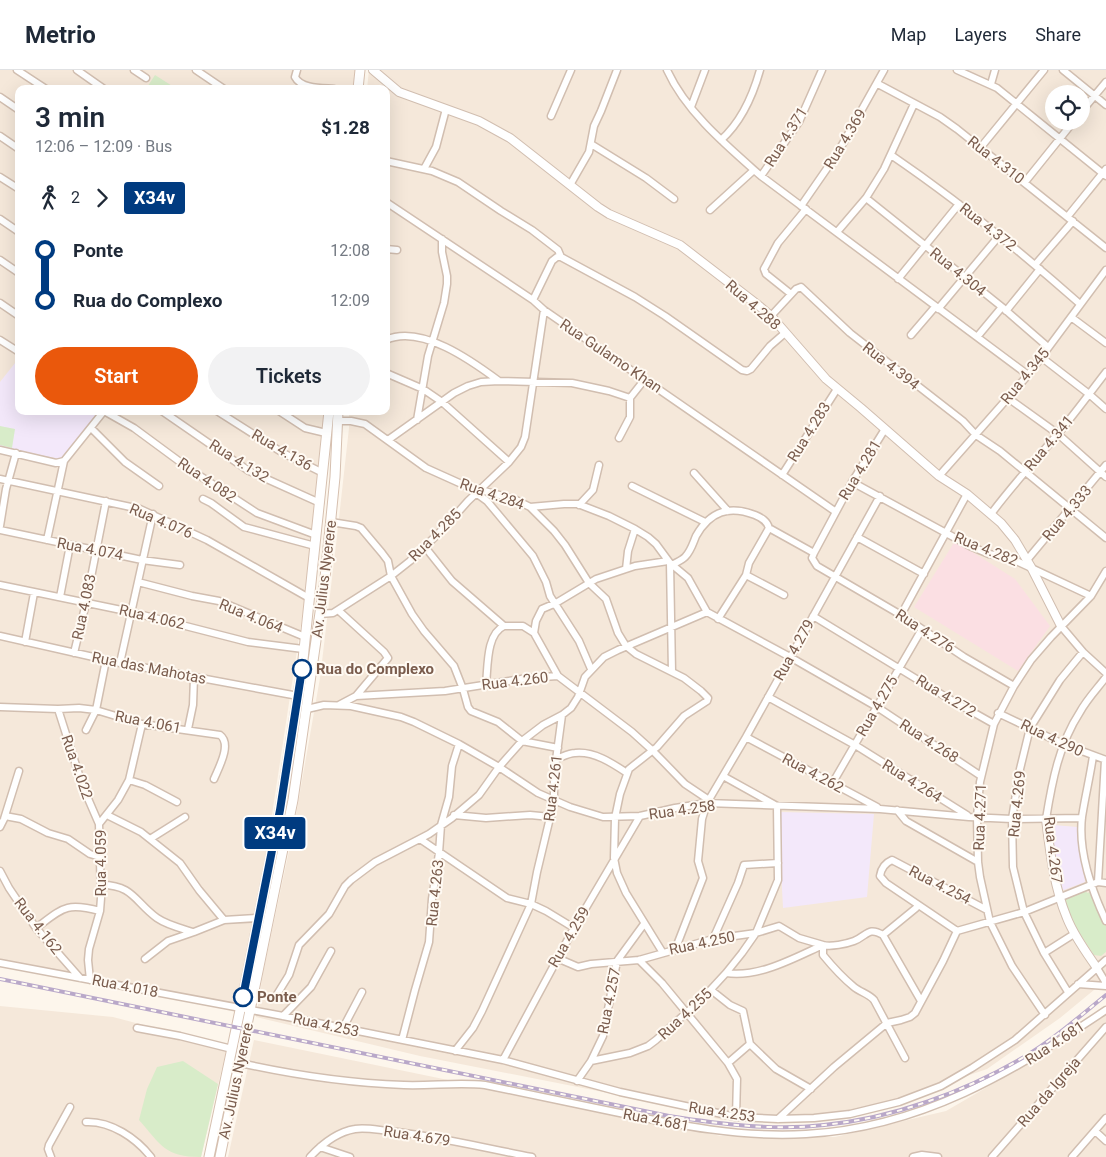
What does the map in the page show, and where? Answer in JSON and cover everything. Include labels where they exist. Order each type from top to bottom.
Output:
[{"type":"main road","points":[[358,85],[360,70]]},
{"type":"main road","name":"Av. Julius Nyerere","points":[[209,1157],[280,810],[298,696],[328,415]]},
{"type":"main road","name":"Av. Julius Nyerere","points":[[220,1157],[288,831],[320,614],[331,522],[338,415]]},
{"type":"street","points":[[17,70],[40,85]]},
{"type":"street","points":[[77,70],[98,85]]},
{"type":"street","points":[[134,70],[146,78]]},
{"type":"street","points":[[196,70],[218,85]]},
{"type":"street","points":[[297,70],[295,77],[299,82],[307,85]]},
{"type":"street","name":"Rua 4.288","points":[[373,70],[399,92],[479,121],[510,138],[609,214],[680,245],[771,316],[837,389],[939,476],[967,494],[1002,523],[1015,540],[1029,564]]},
{"type":"street","points":[[551,116],[571,70]]},
{"type":"street","points":[[570,185],[583,163],[591,144],[594,126],[617,70]]},
{"type":"street","points":[[667,70],[676,87],[721,140],[761,176],[1028,375]]},
{"type":"street","points":[[692,107],[705,70]]},
{"type":"street","points":[[721,140],[732,129],[747,104],[760,70]]},
{"type":"street","name":"Rua 4.371","points":[[761,176],[799,122],[812,88],[822,70]]},
{"type":"street","name":"Rua 4.369","points":[[791,294],[766,274],[764,269],[778,243],[804,208],[837,154],[878,84],[884,70]]},
{"type":"street","points":[[957,70],[990,84],[1105,173],[1070,218],[1038,267],[1004,309],[977,337]]},
{"type":"street","points":[[990,84],[994,70]]},
{"type":"street","points":[[981,147],[1044,70]]},
{"type":"street","points":[[1063,70],[1106,105]]},
{"type":"street","points":[[1090,101],[1106,82]]},
{"type":"street","name":"Rua 4.310","points":[[878,84],[940,118],[981,147],[1106,248]]},
{"type":"street","points":[[0,97],[15,107]]},
{"type":"street","points":[[837,232],[866,198],[892,155],[914,104]]},
{"type":"street","points":[[424,169],[436,147],[446,109]]},
{"type":"street","points":[[1025,182],[1067,130]]},
{"type":"street","points":[[0,136],[15,146]]},
{"type":"street","points":[[591,144],[646,178],[674,199]]},
{"type":"street","name":"Rua 4.372","points":[[892,155],[959,204],[1038,267],[1080,304]]},
{"type":"street","points":[[390,162],[439,173],[458,182],[524,225],[558,250],[561,257],[642,301],[742,370],[747,371],[751,369],[765,350],[785,333]]},
{"type":"street","points":[[710,210],[754,170]]},
{"type":"street","points":[[0,176],[15,186]]},
{"type":"street","name":"Rua 4.304","points":[[866,198],[965,277],[1048,347]]},
{"type":"street","points":[[898,279],[959,204]]},
{"type":"street","name":"Rua Gulamo Khan","points":[[390,205],[533,300],[544,310],[836,512]]},
{"type":"street","points":[[0,219],[15,229]]},
{"type":"street","points":[[911,335],[965,277],[999,236]]},
{"type":"street","points":[[417,420],[432,341],[444,303],[447,280],[442,252],[442,239]]},
{"type":"street","points":[[390,249],[397,250]]},
{"type":"street","points":[[533,300],[552,261],[557,257],[561,257]]},
{"type":"street","points":[[0,260],[15,270]]},
{"type":"street","name":"Rua 4.345","points":[[939,476],[1028,375],[1105,273]]},
{"type":"street","name":"Rua 4.394","points":[[791,294],[799,287],[809,294],[850,333],[963,421],[976,435],[1000,451],[1106,538]]},
{"type":"street","points":[[771,316],[791,294]]},
{"type":"street","points":[[0,303],[15,313]]},
{"type":"street","name":"Rua 4.285","points":[[320,614],[330,614],[338,610],[391,576],[444,528],[509,462],[524,442],[544,310]]},
{"type":"street","points":[[1071,317],[1106,343]]},
{"type":"street","points":[[390,339],[402,337],[432,341],[474,363],[499,381]]},
{"type":"street","points":[[0,340],[15,349]]},
{"type":"street","points":[[1041,357],[1106,409]]},
{"type":"street","name":"Rua 4.341","points":[[991,514],[1012,485],[1026,472],[1058,434],[1106,372]]},
{"type":"street","points":[[390,375],[424,389],[442,402],[509,462]]},
{"type":"street","points":[[619,438],[630,417],[630,398],[645,379]]},
{"type":"street","points":[[388,440],[442,402],[468,386],[481,382],[534,381],[572,384],[609,391],[630,398]]},
{"type":"street","name":"Rua 4.283","points":[[782,475],[837,389]]},
{"type":"street","points":[[1008,398],[1058,434],[1106,477]]},
{"type":"street","points":[[47,540],[64,461],[101,415]]},
{"type":"street","name":"Rua 4.082","points":[[111,415],[134,428],[191,470],[257,513],[316,535]]},
{"type":"street","name":"Rua 4.132","points":[[168,415],[250,471],[320,503]]},
{"type":"street","name":"Rua 4.136","points":[[223,415],[275,449],[323,473]]},
{"type":"street","points":[[285,415],[305,428],[326,433]]},
{"type":"street","name":"Rua 4.284","points":[[338,421],[365,424],[426,468],[478,492],[514,499],[530,507],[580,504],[635,529],[656,544],[670,563],[688,578],[705,613]]},
{"type":"street","points":[[91,428],[124,462],[159,486]]},
{"type":"street","name":"Rua 4.281","points":[[814,553],[852,482],[885,428]]},
{"type":"street","points":[[0,450],[56,463],[64,461]]},
{"type":"street","points":[[0,528],[6,489],[16,453]]},
{"type":"street","points":[[580,504],[593,490],[599,465]]},
{"type":"street","name":"Rua 4.333","points":[[1029,564],[1106,465]]},
{"type":"street","points":[[694,472],[728,511]]},
{"type":"street","name":"Rua 4.076","points":[[0,478],[57,492],[106,501],[153,514],[207,540],[309,598]]},
{"type":"street","name":"Rua 4.282","points":[[852,482],[989,554],[1029,564],[1061,626],[1083,652],[1106,673]]},
{"type":"street","points":[[632,486],[705,522]]},
{"type":"street","points":[[478,492],[534,556],[550,596],[579,641],[591,669]]},
{"type":"street","points":[[901,614],[967,494]]},
{"type":"street","name":"Rua 4.279","points":[[675,950],[703,878],[698,861],[702,819],[708,802],[880,496]]},
{"type":"street","points":[[203,499],[244,528],[315,546]]},
{"type":"street","name":"Rua 4.083","points":[[74,653],[106,501]]},
{"type":"street","points":[[530,507],[565,545],[589,583],[606,600],[618,632],[626,646],[636,654],[672,672],[701,691],[708,700],[684,716],[653,751],[637,762],[627,773],[615,818]]},
{"type":"street","points":[[534,633],[540,612],[546,607],[556,604],[589,583],[626,569],[670,563],[687,555],[705,522],[719,512],[739,511],[759,517],[767,522],[768,528],[749,563],[746,574],[718,619]]},
{"type":"street","points":[[120,663],[153,514]]},
{"type":"street","points":[[331,522],[361,528],[373,540],[388,561],[391,576],[424,631],[450,660],[471,711],[498,722],[522,741],[558,748]]},
{"type":"street","name":"Rua 4.074","points":[[0,528],[70,546],[142,560],[180,565]]},
{"type":"street","points":[[768,528],[814,553]]},
{"type":"street","points":[[626,569],[628,551],[635,529]]},
{"type":"street","points":[[857,537],[924,574]]},
{"type":"street","points":[[60,597],[70,546]]},
{"type":"street","points":[[425,546],[452,581],[504,626]]},
{"type":"street","name":"Rua 4.276","points":[[814,553],[812,558],[814,563],[835,577],[901,614],[964,657],[1014,686]]},
{"type":"street","points":[[670,563],[672,672]]},
{"type":"street","points":[[1029,564],[1089,598]]},
{"type":"street","name":"Rua 4.271","points":[[1045,1015],[1012,966],[990,922],[978,862],[977,817],[981,776],[998,713],[1014,686],[1031,660],[1089,598],[1106,571]]},
{"type":"street","points":[[746,574],[784,595]]},
{"type":"street","name":"Rua 4.064","points":[[138,582],[219,601],[305,637]]},
{"type":"street","name":"Rua 4.062","points":[[0,585],[131,612],[237,640],[303,649]]},
{"type":"street","points":[[26,642],[34,593]]},
{"type":"street","points":[[338,610],[388,658],[356,696]]},
{"type":"street","points":[[276,996],[289,975],[299,945],[329,914],[346,886],[375,862],[420,839],[454,816],[479,795],[499,767],[522,741],[543,725],[562,715],[573,705],[578,697],[582,683],[591,669],[604,657],[705,613]]},
{"type":"street","name":"Rua 4.268","points":[[705,613],[790,657],[877,707],[981,776]]},
{"type":"street","name":"Rua 4.272","points":[[813,616],[994,724]]},
{"type":"street","points":[[486,684],[492,642],[496,632],[504,626],[524,626],[534,633],[558,676]]},
{"type":"street","name":"Rua 4.275","points":[[832,784],[922,629]]},
{"type":"street","name":"Rua das Mahotas","points":[[0,636],[120,663],[298,696]]},
{"type":"street","name":"Rua 4.269","points":[[1068,992],[1044,953],[1024,912],[1013,867],[1012,819],[1020,769],[1030,728],[1060,680],[1083,652]]},
{"type":"street","points":[[86,730],[96,710],[106,660]]},
{"type":"street","name":"Rua 4.260","points":[[339,705],[356,696],[463,689],[528,678],[558,676],[632,732],[684,784],[708,802]]},
{"type":"street","points":[[188,729],[193,705],[194,677]]},
{"type":"street","name":"Rua 4.267","points":[[1097,968],[1074,934],[1060,899],[1051,859],[1046,819],[1052,781],[1063,744],[1079,712],[1106,678]]},
{"type":"street","name":"Rua 4.264","points":[[768,697],[855,745],[969,817]]},
{"type":"street","name":"Rua 4.258","points":[[307,709],[339,705],[351,706],[401,718],[459,744],[499,767],[538,793],[595,816],[615,818],[640,816],[708,802],[777,806],[880,808],[969,817],[1012,819],[1082,818]]},
{"type":"street","name":"Rua 4.061","points":[[0,707],[58,709],[67,707],[96,710],[142,724],[220,735],[224,738],[225,743],[223,758],[214,779]]},
{"type":"street","name":"Rua 4.022","points":[[58,709],[82,787],[99,824]]},
{"type":"street","name":"Rua 4.290","points":[[998,713],[1063,744],[1105,760]]},
{"type":"street","name":"Rua 4.261","points":[[455,1051],[468,1035],[482,1011],[531,904],[554,801],[554,775],[562,715]]},
{"type":"street","name":"Rua 4.059","points":[[90,980],[89,949],[100,911],[102,885],[99,824],[107,815],[129,780],[142,724]]},
{"type":"street","name":"Rua 4.262","points":[[746,737],[880,808]]},
{"type":"street","name":"Rua 4.263","points":[[402,1040],[429,942],[441,825],[450,796],[452,766],[459,744]]},
{"type":"street","points":[[556,760],[575,752],[586,753],[608,761],[627,773]]},
{"type":"street","points":[[1093,756],[1082,818],[1082,841],[1091,885],[1106,921]]},
{"type":"street","points":[[1098,882],[1105,760]]},
{"type":"street","points":[[0,827],[19,771]]},
{"type":"street","points":[[723,776],[777,806]]},
{"type":"street","points":[[129,780],[145,785],[177,802]]},
{"type":"street","name":"Rua 4.250","points":[[615,818],[614,858],[621,884],[663,953],[712,939],[756,933],[778,880],[777,806]]},
{"type":"street","points":[[897,810],[906,822],[978,862]]},
{"type":"street","points":[[107,815],[141,832],[180,863],[224,920]]},
{"type":"street","points":[[454,816],[486,818],[530,815],[551,817]]},
{"type":"street","points":[[5,816],[21,819],[48,833],[68,839],[90,854],[100,857]]},
{"type":"street","name":"Rua 4.259","points":[[502,1060],[557,958],[640,816]]},
{"type":"street","points":[[150,839],[184,817]]},
{"type":"street","points":[[420,839],[507,898],[531,904],[574,928]]},
{"type":"street","name":"Rua 4.254","points":[[957,931],[886,883],[880,876],[887,862],[892,860],[987,910]]},
{"type":"street","points":[[712,939],[738,883],[744,865],[778,863]]},
{"type":"street","name":"Rua 4.162","points":[[0,871],[36,928],[80,978]]},
{"type":"street","points":[[778,1119],[840,1062],[887,1023],[910,1017],[915,1013],[943,962],[957,931],[1024,912],[1098,882],[1106,883]]},
{"type":"street","points":[[102,885],[121,887],[132,894],[158,919],[194,932]]},
{"type":"street","points":[[36,928],[59,912],[72,906],[100,911]]},
{"type":"street","points":[[883,935],[916,908]]},
{"type":"street","points":[[145,959],[168,941],[224,920],[258,918]]},
{"type":"street","name":"Rua 4.257","points":[[577,1081],[591,1061],[603,1036],[617,962],[644,924]]},
{"type":"street","points":[[756,933],[779,926],[799,938],[827,946],[857,940],[872,931],[883,935],[921,1001]]},
{"type":"street","name":"Rua 4.255","points":[[591,1061],[621,1056],[648,1046],[711,990],[756,933]]},
{"type":"street","points":[[1044,953],[1074,934]]},
{"type":"street","points":[[726,973],[741,974],[770,967],[823,944]]},
{"type":"street","points":[[823,944],[822,956],[854,987],[871,996],[906,1058]]},
{"type":"street","points":[[283,1016],[311,987],[331,951]]},
{"type":"street","points":[[557,958],[578,967],[639,960],[663,953]]},
{"type":"street","points":[[639,960],[655,975],[728,1062],[737,1078],[736,1116]]},
{"type":"street","name":"Rua 4.253","points":[[251,1010],[502,1060],[637,1096],[736,1116],[778,1119],[820,1118],[850,1114],[899,1102],[941,1086],[1016,1040],[1106,960]]},
{"type":"street","name":"Rua 4.018","points":[[1,963],[251,1010]]},
{"type":"street","points":[[1078,984],[1106,985],[1097,968]]},
{"type":"street","points":[[711,990],[730,1005],[743,1011],[750,1044],[776,1069],[811,1089]]},
{"type":"street","points":[[343,1028],[362,992]]},
{"type":"street","name":"Rua 4.681","points":[[240,1063],[324,1079],[405,1085],[458,1083],[486,1085],[671,1124],[710,1130],[806,1134],[851,1129],[913,1114],[968,1093],[1017,1067],[1106,1010]]},
{"type":"street","name":"Rua da Igreja","points":[[992,1157],[1106,1027]]},
{"type":"street","points":[[138,1028],[232,1049]]},
{"type":"street","points":[[728,1062],[750,1044]]},
{"type":"street","points":[[51,1157],[48,1149],[49,1144],[70,1107]]},
{"type":"street","points":[[1072,1157],[1106,1118]]},
{"type":"street","points":[[86,1122],[101,1123],[129,1135],[151,1157]]},
{"type":"street","name":"Rua 4.679","points":[[310,1157],[320,1147],[345,1132],[357,1128],[417,1134],[517,1156],[532,1157]]},
{"type":"street","points":[[1095,1132],[1106,1141]]},
{"type":"street","points":[[320,1147],[350,1157]]},
{"type":"street","points":[[913,1157],[922,1155],[938,1157]]},
{"type":"shaded area","points":[[0,70],[360,70],[358,85],[15,85],[15,415],[328,415],[310,565],[242,1012],[0,964]]},
{"type":"shaded area","points":[[369,70],[1106,70],[1106,980],[1060,1018],[987,1069],[899,1099],[844,1115],[722,1120],[664,1104],[420,1056],[256,1017],[263,973],[293,832],[320,678],[349,415],[390,415],[390,85],[367,85]]},
{"type":"shaded area","points":[[15,363],[15,415],[98,415],[60,459],[0,447],[0,382]]},
{"type":"shaded area","points":[[955,541],[1015,579],[1050,626],[1018,671],[914,607]]},
{"type":"shaded area","points":[[778,812],[874,814],[867,897],[783,908]]},
{"type":"shaded area","points":[[1054,825],[1077,827],[1085,882],[1064,890],[1061,889],[1054,859]]},
{"type":"shaded area","points":[[0,1006],[113,1017],[227,1047],[201,1157],[0,1157]]},
{"type":"shaded area","points":[[1106,1012],[1106,1157],[228,1157],[254,1040],[721,1136],[835,1137],[946,1111],[1070,1039]]},
{"type":"green space","points":[[155,75],[171,85],[149,85]]},
{"type":"green space","points":[[0,426],[15,429],[12,448],[0,445]]},
{"type":"green space","points":[[1086,890],[1087,893],[1090,892],[1106,924],[1106,952],[1101,956],[1094,955],[1077,929],[1065,902],[1066,898]]},
{"type":"green space","points":[[183,1061],[218,1084],[201,1157],[179,1155],[171,1152],[159,1143],[139,1120],[147,1089],[157,1067]]},
{"type":"railway","points":[[0,979],[669,1116],[766,1127],[805,1127],[850,1122],[928,1102],[1001,1070],[1024,1057],[1066,1028],[1106,995]]},
{"type":"bus line","name":"X34v","points":[[243,997],[280,810],[302,669]]},
{"type":"place","name":"Rua do Complexo","points":[[302,669]]},
{"type":"place","name":"Ponte","points":[[243,997]]}]
